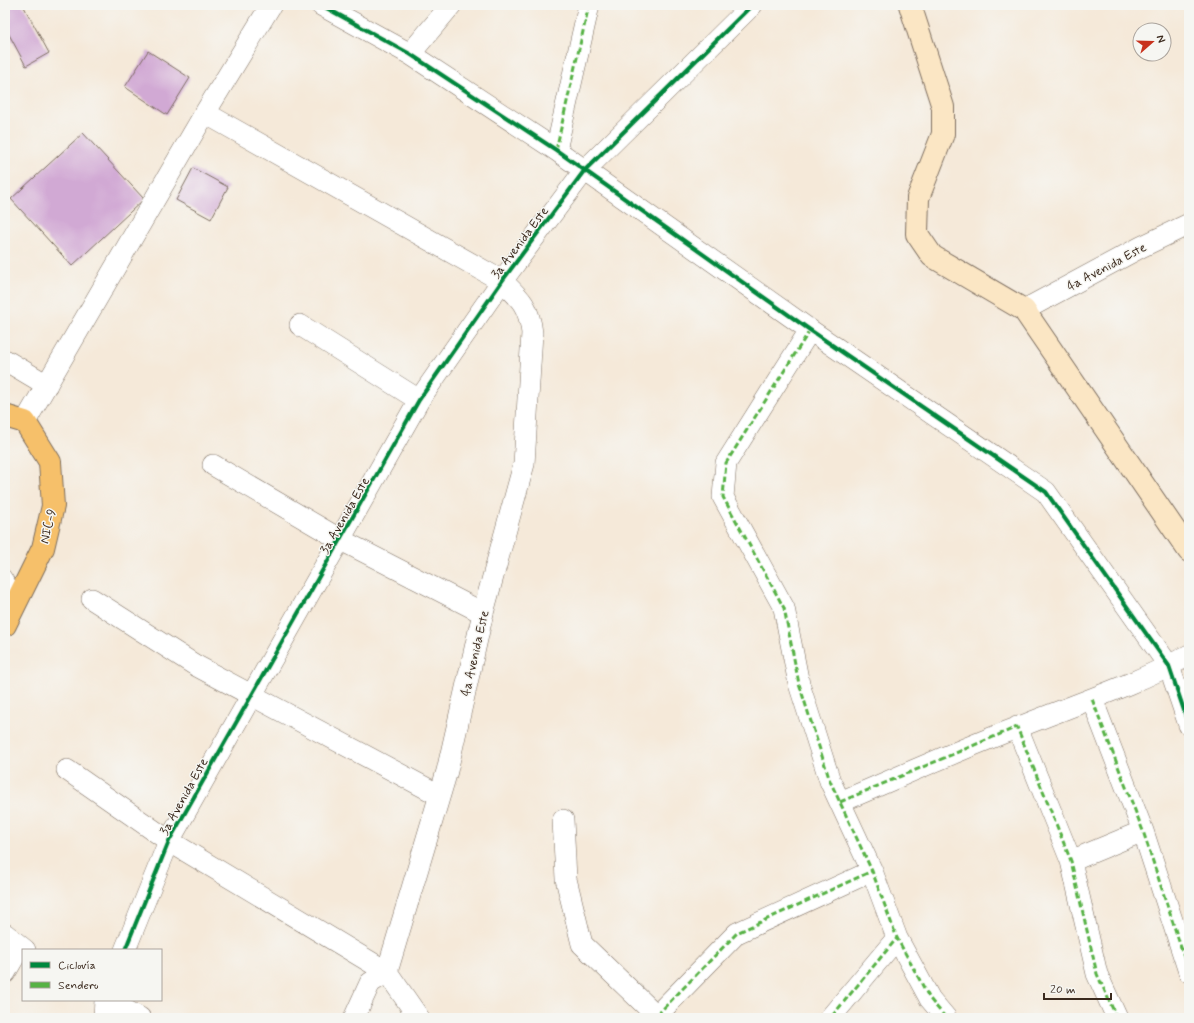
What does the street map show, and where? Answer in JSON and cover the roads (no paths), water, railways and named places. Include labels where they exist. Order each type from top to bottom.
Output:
[{"type":"main road","points":[[910,5],[943,107],[943,134],[918,198],[918,234],[932,256],[1024,310],[1189,551]]},
{"type":"main road","name":"NIC-9","points":[[5,625],[42,548],[53,506],[50,462],[15,419]]},
{"type":"street","points":[[15,419],[47,385],[205,112],[270,5]]},
{"type":"street","points":[[321,5],[410,54],[556,150],[810,330],[1046,492],[1169,666],[1189,725]]},
{"type":"street","points":[[410,54],[451,5]]},
{"type":"street","points":[[556,150],[588,5]]},
{"type":"street","name":"3a Avenida Este","points":[[125,949],[168,841],[251,694],[341,540],[419,400],[502,281],[584,171],[752,5]]},
{"type":"street","name":"4a Avenida Este","points":[[205,112],[502,281],[522,301],[530,316],[532,333],[524,464],[483,613],[447,771],[387,972]]},
{"type":"street","name":"4a Avenida Este","points":[[1024,310],[1141,247],[1189,224]]},
{"type":"street","points":[[300,325],[419,400]]},
{"type":"street","points":[[810,330],[726,463],[723,497],[784,608],[799,684],[830,781],[872,871],[897,938],[930,999],[946,1018]]},
{"type":"street","points":[[5,360],[47,385]]},
{"type":"street","points":[[213,465],[341,540],[483,613]]},
{"type":"street","points":[[92,599],[195,665],[439,794]]},
{"type":"street","points":[[840,802],[1017,727],[1092,699],[1169,666],[1189,655]]},
{"type":"street","points":[[1092,699],[1143,831],[1189,972]]},
{"type":"street","points":[[1017,727],[1071,861],[1097,974],[1116,1018]]},
{"type":"street","points":[[67,770],[168,841],[387,972],[419,1018]]},
{"type":"street","points":[[563,820],[566,879],[582,944],[658,1016],[738,933],[872,871]]},
{"type":"street","points":[[1071,861],[1143,831]]},
{"type":"street","points":[[832,1017],[897,938]]},
{"type":"street","points":[[5,973],[17,944]]},
{"type":"street","points":[[354,1018],[370,983],[387,972]]},
{"type":"street","points":[[104,1018],[106,1001]]},
{"type":"street","points":[[108,1001],[140,1018]]},
{"type":"lane","points":[[5,575],[19,596]]}]
